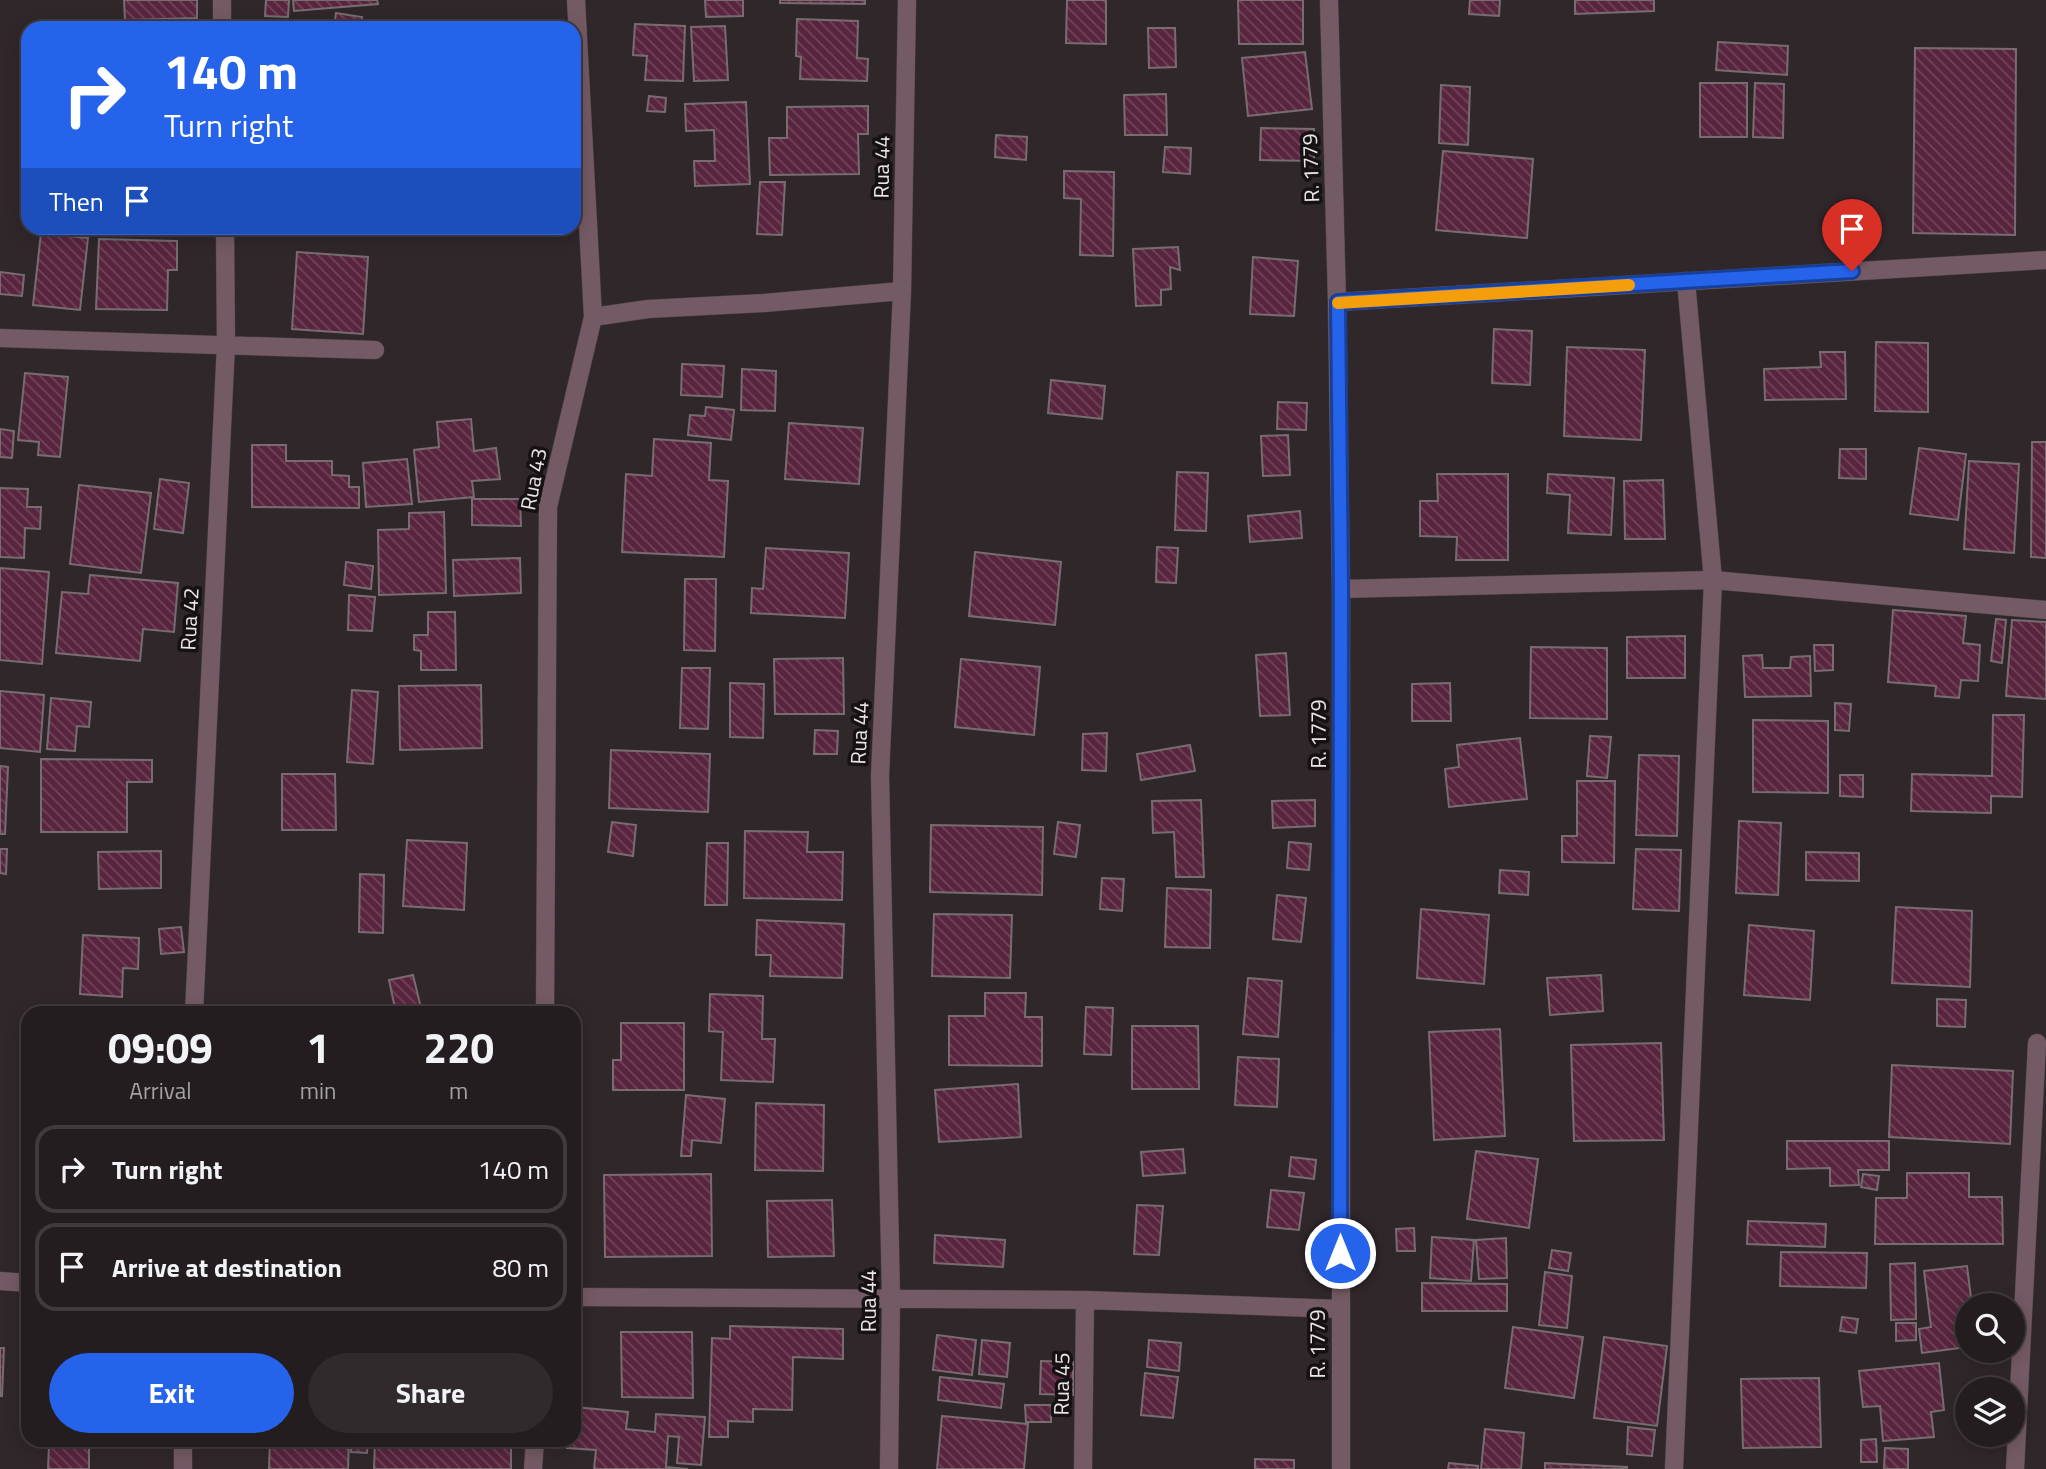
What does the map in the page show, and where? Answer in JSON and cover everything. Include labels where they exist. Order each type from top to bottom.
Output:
[{"type":"street","points":[[222,0],[222,21]]},
{"type":"street","name":"Rua 43","points":[[576,0],[577,21]]},
{"type":"street","name":"Rua 44","points":[[889,1469],[891,1297],[880,776],[902,291],[907,0]]},
{"type":"street","name":"R. 1779","points":[[1329,0],[1338,302],[1341,589],[1341,1469]]},
{"type":"street","name":"Rua 43","points":[[545,1006],[548,507],[593,317],[581,93]]},
{"type":"street","name":"Rua 42","points":[[194,1006],[226,344],[225,235]]},
{"type":"street","points":[[1338,302],[2046,260]]},
{"type":"street","points":[[1674,1469],[1713,580],[1686,281]]},
{"type":"street","points":[[593,317],[648,309],[764,303],[902,291]]},
{"type":"street","points":[[0,338],[375,350]]},
{"type":"street","points":[[1341,589],[1713,580],[2046,610]]},
{"type":"street","points":[[2015,1469],[2037,1043]]},
{"type":"street","points":[[0,1281],[21,1282]]},
{"type":"street","points":[[581,1297],[891,1297],[1340,1308]]},
{"type":"street","name":"Rua 45","points":[[1083,1469],[1085,1300]]},
{"type":"street","points":[[183,1447],[183,1469]]},
{"type":"street","points":[[533,1469],[535,1447]]},
{"type":"building","points":[[124,0],[197,0],[197,18],[125,20]]},
{"type":"building","points":[[266,0],[289,0],[288,17],[265,16]]},
{"type":"building","points":[[293,0],[377,0],[378,4],[294,11]]},
{"type":"building","points":[[705,0],[743,0],[743,16],[706,17]]},
{"type":"building","points":[[780,0],[865,0],[865,4],[780,3]]},
{"type":"building","points":[[1067,0],[1106,0],[1106,44],[1066,43]]},
{"type":"building","points":[[1238,0],[1303,0],[1303,44],[1239,44]]},
{"type":"building","points":[[1470,0],[1500,0],[1499,16],[1469,14]]},
{"type":"building","points":[[1575,0],[1654,0],[1654,11],[1575,14]]},
{"type":"building","points":[[336,13],[362,17],[362,21],[335,21]]},
{"type":"building","points":[[797,19],[858,21],[857,58],[868,59],[867,81],[800,79],[801,57],[796,56]]},
{"type":"building","points":[[635,24],[685,26],[683,81],[645,80],[647,56],[633,55]]},
{"type":"building","points":[[725,26],[728,80],[694,81],[691,27]]},
{"type":"building","points":[[1148,28],[1175,28],[1176,67],[1149,68]]},
{"type":"building","points":[[1718,42],[1788,46],[1787,75],[1716,70]]},
{"type":"building","points":[[1915,48],[2016,49],[2015,235],[1913,233]]},
{"type":"building","points":[[1305,52],[1312,109],[1248,116],[1242,58]]},
{"type":"building","points":[[1700,83],[1747,83],[1747,137],[1700,137]]},
{"type":"building","points":[[1755,83],[1784,84],[1783,138],[1753,137]]},
{"type":"building","points":[[1441,85],[1470,87],[1468,145],[1439,143]]},
{"type":"building","points":[[1166,94],[1167,135],[1125,135],[1124,95]]},
{"type":"building","points":[[649,96],[666,98],[665,112],[647,111]]},
{"type":"building","points":[[746,102],[750,184],[695,186],[694,161],[715,161],[714,130],[686,131],[685,104]]},
{"type":"building","points":[[868,106],[868,134],[858,134],[859,174],[770,175],[769,138],[787,138],[787,107]]},
{"type":"building","points":[[1261,128],[1314,129],[1314,161],[1260,160]]},
{"type":"building","points":[[996,135],[1027,137],[1026,160],[995,157]]},
{"type":"building","points":[[1165,147],[1191,148],[1190,174],[1163,172]]},
{"type":"building","points":[[1443,151],[1533,159],[1527,238],[1436,230]]},
{"type":"building","points":[[1064,171],[1114,172],[1113,256],[1080,255],[1081,199],[1064,198]]},
{"type":"building","points":[[760,182],[785,182],[782,235],[757,234]]},
{"type":"building","points":[[41,235],[88,238],[80,310],[33,305]]},
{"type":"building","points":[[99,239],[177,241],[177,270],[168,270],[167,310],[96,309]]},
{"type":"building","points":[[1178,247],[1180,270],[1170,267],[1171,289],[1161,290],[1161,305],[1136,306],[1133,249]]},
{"type":"building","points":[[297,252],[368,257],[363,334],[292,329]]},
{"type":"building","points":[[1253,257],[1298,261],[1294,316],[1250,314]]},
{"type":"building","points":[[0,272],[24,275],[22,296],[0,294]]},
{"type":"building","points":[[1494,329],[1532,331],[1530,385],[1492,383]]},
{"type":"building","points":[[1876,342],[1928,343],[1928,412],[1875,411]]},
{"type":"building","points":[[1567,347],[1645,350],[1641,440],[1564,436]]},
{"type":"building","points":[[1820,352],[1845,352],[1846,399],[1765,400],[1764,369],[1821,367]]},
{"type":"building","points":[[682,364],[724,366],[722,397],[681,395]]},
{"type":"building","points":[[742,369],[776,371],[775,411],[741,410]]},
{"type":"building","points":[[25,373],[68,377],[60,457],[38,455],[39,442],[18,440]]},
{"type":"building","points":[[1051,380],[1105,386],[1102,419],[1048,413]]},
{"type":"building","points":[[1278,402],[1307,403],[1306,430],[1277,429]]},
{"type":"building","points":[[706,407],[734,410],[731,440],[688,435],[690,415],[705,416]]},
{"type":"building","points":[[471,419],[474,451],[496,448],[500,479],[472,481],[474,497],[419,502],[414,450],[439,447],[437,422]]},
{"type":"building","points":[[789,423],[863,428],[859,484],[785,479]]},
{"type":"building","points":[[0,429],[14,431],[12,458],[0,457]]},
{"type":"building","points":[[1288,435],[1290,475],[1263,476],[1261,436]]},
{"type":"building","points":[[654,439],[711,443],[709,480],[728,481],[724,557],[622,552],[626,474],[652,476]]},
{"type":"building","points":[[2032,442],[2046,442],[2046,558],[2031,557]]},
{"type":"building","points":[[252,445],[286,445],[286,461],[332,461],[332,475],[349,476],[349,487],[359,487],[359,508],[252,507]]},
{"type":"building","points":[[1919,448],[1966,454],[1958,520],[1910,514]]},
{"type":"building","points":[[1840,449],[1866,449],[1866,479],[1839,478]]},
{"type":"building","points":[[407,459],[412,504],[366,507],[363,463]]},
{"type":"building","points":[[1969,461],[2019,464],[2014,553],[1964,549]]},
{"type":"building","points":[[1177,472],[1208,473],[1206,531],[1175,530]]},
{"type":"building","points":[[1437,474],[1508,474],[1508,560],[1456,560],[1457,537],[1420,536],[1420,501],[1438,501]]},
{"type":"building","points":[[1548,474],[1614,478],[1611,535],[1568,533],[1570,495],[1547,493]]},
{"type":"building","points":[[160,479],[189,483],[183,533],[154,529]]},
{"type":"building","points":[[1663,480],[1665,539],[1625,539],[1624,481]]},
{"type":"building","points":[[79,485],[151,493],[141,573],[70,564]]},
{"type":"building","points":[[0,488],[28,489],[27,507],[41,507],[40,529],[25,528],[24,558],[0,557]]},
{"type":"building","points":[[472,499],[520,499],[521,526],[472,525]]},
{"type":"building","points":[[1300,511],[1302,538],[1250,542],[1248,516]]},
{"type":"building","points":[[444,512],[446,593],[379,595],[378,530],[409,529],[409,513]]},
{"type":"building","points":[[1157,547],[1178,548],[1176,583],[1156,582]]},
{"type":"building","points":[[766,548],[849,553],[845,618],[751,613],[752,588],[763,589]]},
{"type":"building","points":[[975,552],[1061,562],[1055,625],[969,616]]},
{"type":"building","points":[[520,558],[521,593],[454,596],[453,560]]},
{"type":"building","points":[[346,562],[373,566],[371,589],[344,585]]},
{"type":"building","points":[[0,568],[49,572],[42,664],[0,660]]},
{"type":"building","points":[[90,575],[178,583],[174,632],[143,629],[140,661],[56,653],[62,592],[88,594]]},
{"type":"building","points":[[685,579],[716,579],[715,651],[684,650]]},
{"type":"building","points":[[349,595],[375,597],[372,631],[348,630]]},
{"type":"building","points":[[1893,610],[1966,616],[1963,643],[1980,645],[1978,681],[1961,680],[1959,698],[1935,696],[1936,686],[1888,682]]},
{"type":"building","points":[[428,612],[455,612],[456,670],[421,670],[421,651],[414,650],[414,635],[428,635]]},
{"type":"building","points":[[1996,619],[2006,620],[2002,663],[1991,661]]},
{"type":"building","points":[[2012,620],[2046,622],[2046,699],[2006,696]]},
{"type":"building","points":[[1685,636],[1685,678],[1627,678],[1627,637]]},
{"type":"building","points":[[1814,645],[1833,645],[1833,670],[1815,671]]},
{"type":"building","points":[[1531,647],[1607,648],[1607,719],[1530,718]]},
{"type":"building","points":[[1286,653],[1290,715],[1260,716],[1256,655]]},
{"type":"building","points":[[1762,655],[1763,668],[1790,668],[1791,657],[1810,656],[1811,696],[1745,697],[1743,656]]},
{"type":"building","points":[[843,658],[844,714],[775,714],[774,659]]},
{"type":"building","points":[[961,659],[1040,667],[1034,735],[955,727]]},
{"type":"building","points":[[682,668],[710,668],[708,729],[680,728]]},
{"type":"building","points":[[730,683],[764,684],[763,738],[730,737]]},
{"type":"building","points":[[1450,683],[1451,721],[1412,721],[1412,684]]},
{"type":"building","points":[[481,685],[482,748],[400,750],[399,686]]},
{"type":"building","points":[[352,690],[378,692],[373,764],[347,762]]},
{"type":"building","points":[[0,691],[44,695],[40,752],[0,748]]},
{"type":"building","points":[[51,698],[91,702],[89,727],[77,726],[75,751],[47,749]]},
{"type":"building","points":[[1835,703],[1851,704],[1849,731],[1835,730]]},
{"type":"building","points":[[1993,715],[2024,715],[2022,797],[1991,796],[1991,813],[1911,811],[1912,774],[1992,776]]},
{"type":"building","points":[[1753,720],[1828,721],[1828,793],[1753,792]]},
{"type":"building","points":[[815,730],[838,731],[837,754],[814,754]]},
{"type":"building","points":[[1107,733],[1106,771],[1082,770],[1083,734]]},
{"type":"building","points":[[1590,736],[1611,737],[1607,778],[1587,776]]},
{"type":"building","points":[[1520,738],[1527,799],[1449,807],[1445,769],[1459,767],[1457,745]]},
{"type":"building","points":[[1190,745],[1195,771],[1141,780],[1137,754]]},
{"type":"building","points":[[611,750],[710,754],[708,812],[609,808]]},
{"type":"building","points":[[1639,755],[1679,756],[1677,836],[1636,835]]},
{"type":"building","points":[[41,759],[152,760],[152,782],[127,782],[127,832],[41,832]]},
{"type":"building","points":[[0,766],[8,767],[5,834],[0,834]]},
{"type":"building","points":[[282,774],[335,774],[336,830],[282,830]]},
{"type":"building","points":[[1840,775],[1863,775],[1863,797],[1840,796]]},
{"type":"building","points":[[1577,781],[1615,781],[1614,863],[1562,862],[1562,836],[1577,836]]},
{"type":"building","points":[[1201,800],[1204,877],[1176,877],[1174,832],[1153,833],[1152,801]]},
{"type":"building","points":[[1315,800],[1315,826],[1273,828],[1272,801]]},
{"type":"building","points":[[1739,821],[1781,823],[1778,895],[1736,893]]},
{"type":"building","points":[[612,822],[636,825],[633,856],[608,852]]},
{"type":"building","points":[[1058,822],[1080,825],[1076,857],[1054,854]]},
{"type":"building","points":[[931,825],[1043,827],[1042,895],[930,892]]},
{"type":"building","points":[[745,831],[808,832],[807,852],[843,852],[842,900],[744,898]]},
{"type":"building","points":[[407,840],[467,843],[464,910],[403,906]]},
{"type":"building","points":[[1289,842],[1311,844],[1309,870],[1287,868]]},
{"type":"building","points":[[707,843],[728,843],[727,905],[705,905]]},
{"type":"building","points":[[0,849],[7,849],[6,874],[0,873]]},
{"type":"building","points":[[1636,849],[1681,850],[1679,911],[1633,909]]},
{"type":"building","points":[[161,851],[161,888],[99,889],[98,852]]},
{"type":"building","points":[[1806,852],[1859,853],[1859,881],[1806,880]]},
{"type":"building","points":[[1500,870],[1529,872],[1528,895],[1499,893]]},
{"type":"building","points":[[360,874],[384,875],[383,933],[359,932]]},
{"type":"building","points":[[1102,878],[1124,879],[1122,911],[1100,909]]},
{"type":"building","points":[[1167,888],[1211,890],[1210,948],[1165,947]]},
{"type":"building","points":[[1277,895],[1306,898],[1301,942],[1273,939]]},
{"type":"building","points":[[1896,907],[1972,911],[1970,987],[1892,983]]},
{"type":"building","points":[[1421,909],[1489,915],[1484,984],[1417,978]]},
{"type":"building","points":[[934,914],[1012,915],[1010,978],[932,976]]},
{"type":"building","points":[[757,920],[844,924],[842,978],[770,976],[771,955],[756,955]]},
{"type":"building","points":[[1749,925],[1814,931],[1810,1000],[1744,995]]},
{"type":"building","points":[[181,927],[184,952],[161,954],[159,929]]},
{"type":"building","points":[[83,935],[139,938],[138,969],[123,968],[122,997],[80,994]]},
{"type":"building","points":[[413,975],[421,1006],[395,1006],[389,980]]},
{"type":"building","points":[[1601,975],[1603,1011],[1550,1015],[1547,978]]},
{"type":"building","points":[[1248,978],[1282,981],[1278,1037],[1243,1034]]},
{"type":"building","points":[[985,993],[1026,993],[1025,1017],[1042,1017],[1042,1066],[949,1065],[949,1016],[985,1016]]},
{"type":"building","points":[[710,994],[763,996],[762,1039],[775,1039],[773,1082],[721,1080],[723,1032],[709,1031]]},
{"type":"building","points":[[1937,999],[1966,1000],[1965,1027],[1937,1026]]},
{"type":"building","points":[[1086,1007],[1113,1008],[1111,1055],[1084,1054]]},
{"type":"building","points":[[621,1023],[684,1023],[684,1090],[613,1090],[613,1060],[621,1060]]},
{"type":"building","points":[[1132,1026],[1198,1026],[1199,1089],[1132,1089]]},
{"type":"building","points":[[1500,1029],[1505,1136],[1434,1140],[1429,1032]]},
{"type":"building","points":[[1661,1043],[1664,1140],[1574,1141],[1571,1045]]},
{"type":"building","points":[[1238,1057],[1279,1059],[1277,1107],[1235,1105]]},
{"type":"building","points":[[1892,1065],[2013,1071],[2010,1144],[1889,1137]]},
{"type":"building","points":[[1018,1084],[1021,1137],[939,1142],[935,1090]]},
{"type":"building","points":[[686,1095],[725,1099],[721,1143],[692,1140],[691,1156],[681,1156]]},
{"type":"building","points":[[756,1103],[824,1105],[823,1171],[755,1170]]},
{"type":"building","points":[[1787,1141],[1889,1141],[1889,1170],[1858,1170],[1859,1185],[1830,1186],[1830,1168],[1787,1169]]},
{"type":"building","points":[[1183,1149],[1185,1173],[1143,1176],[1141,1152]]},
{"type":"building","points":[[1476,1151],[1538,1159],[1529,1228],[1467,1219]]},
{"type":"building","points":[[1291,1157],[1316,1160],[1314,1179],[1289,1176]]},
{"type":"building","points":[[1907,1173],[1969,1173],[1969,1197],[2002,1197],[2003,1244],[1875,1244],[1876,1198],[1907,1198]]},
{"type":"building","points":[[711,1174],[712,1256],[605,1257],[604,1175]]},
{"type":"building","points":[[1863,1174],[1879,1176],[1877,1190],[1861,1187]]},
{"type":"building","points":[[1271,1190],[1304,1193],[1299,1230],[1267,1227]]},
{"type":"building","points":[[832,1200],[834,1256],[768,1257],[767,1201]]},
{"type":"building","points":[[1137,1205],[1163,1206],[1159,1255],[1134,1254]]},
{"type":"building","points":[[1748,1221],[1826,1224],[1825,1247],[1747,1244]]},
{"type":"building","points":[[1414,1228],[1415,1251],[1397,1251],[1396,1229]]},
{"type":"building","points":[[935,1235],[1005,1240],[1003,1267],[934,1263]]},
{"type":"building","points":[[1432,1237],[1474,1240],[1471,1281],[1430,1278]]},
{"type":"building","points":[[1506,1238],[1507,1278],[1479,1279],[1476,1240]]},
{"type":"building","points":[[1552,1250],[1571,1253],[1568,1271],[1549,1268]]},
{"type":"building","points":[[1781,1252],[1867,1253],[1866,1288],[1780,1286]]},
{"type":"building","points":[[1915,1263],[1916,1319],[1891,1320],[1890,1264]]},
{"type":"building","points":[[1967,1266],[1970,1293],[1955,1293],[1955,1349],[1922,1353],[1919,1329],[1931,1327],[1924,1271]]},
{"type":"building","points":[[1545,1272],[1572,1276],[1567,1328],[1539,1325]]},
{"type":"building","points":[[1422,1283],[1507,1284],[1507,1311],[1422,1311]]},
{"type":"building","points":[[1842,1317],[1858,1319],[1856,1333],[1840,1331]]},
{"type":"building","points":[[1896,1323],[1916,1323],[1916,1340],[1896,1341]]},
{"type":"building","points":[[730,1326],[843,1329],[843,1359],[793,1357],[792,1410],[753,1409],[753,1422],[728,1421],[728,1437],[709,1437],[712,1338],[730,1339]]},
{"type":"building","points":[[1513,1327],[1583,1337],[1574,1398],[1505,1388]]},
{"type":"building","points":[[621,1332],[692,1332],[693,1398],[622,1397]]},
{"type":"building","points":[[937,1335],[976,1340],[972,1375],[933,1370]]},
{"type":"building","points":[[1604,1337],[1667,1346],[1657,1426],[1594,1418]]},
{"type":"building","points":[[982,1340],[1010,1343],[1007,1377],[979,1374]]},
{"type":"building","points":[[1149,1340],[1181,1343],[1179,1371],[1147,1367]]},
{"type":"building","points":[[0,1348],[4,1348],[2,1396],[0,1396]]},
{"type":"building","points":[[1041,1361],[1073,1362],[1073,1395],[1040,1394]]},
{"type":"building","points":[[1939,1363],[1944,1410],[1931,1412],[1934,1437],[1883,1441],[1880,1406],[1863,1407],[1859,1371]]},
{"type":"building","points":[[1145,1373],[1178,1377],[1173,1418],[1141,1415]]},
{"type":"building","points":[[940,1377],[1004,1384],[1001,1408],[938,1400]]},
{"type":"building","points":[[1819,1378],[1821,1447],[1743,1448],[1741,1379]]},
{"type":"building","points":[[1025,1405],[1051,1405],[1051,1422],[1026,1422]]},
{"type":"building","points":[[581,1408],[628,1412],[626,1429],[655,1432],[656,1414],[705,1417],[701,1465],[677,1463],[679,1437],[668,1436],[666,1467],[688,1469],[594,1469],[596,1450],[567,1448],[581,1447]]},
{"type":"building","points":[[942,1416],[1028,1424],[1024,1469],[937,1469]]},
{"type":"building","points":[[1628,1427],[1655,1430],[1652,1456],[1627,1454]]},
{"type":"building","points":[[1485,1429],[1524,1433],[1521,1469],[1481,1469]]},
{"type":"building","points":[[1876,1439],[1877,1462],[1861,1462],[1861,1440]]},
{"type":"building","points":[[49,1447],[89,1447],[89,1469],[48,1469]]},
{"type":"building","points":[[270,1447],[349,1447],[348,1469],[269,1469]]},
{"type":"building","points":[[351,1447],[367,1447],[367,1453],[351,1452]]},
{"type":"building","points":[[375,1447],[511,1447],[511,1469],[374,1469]]},
{"type":"building","points":[[1885,1448],[1908,1449],[1908,1469],[1884,1469]]},
{"type":"building","points":[[1255,1459],[1294,1460],[1294,1469],[1255,1469]]},
{"type":"building","points":[[1449,1463],[1478,1466],[1478,1469],[1448,1469]]},
{"type":"building","points":[[1545,1463],[1627,1467],[1627,1469],[1545,1469]]},
{"type":"slow traffic","points":[[1338,303],[1629,285]]},
{"type":"route","points":[[1340,1253],[1341,589],[1338,302],[1852,271]]}]
